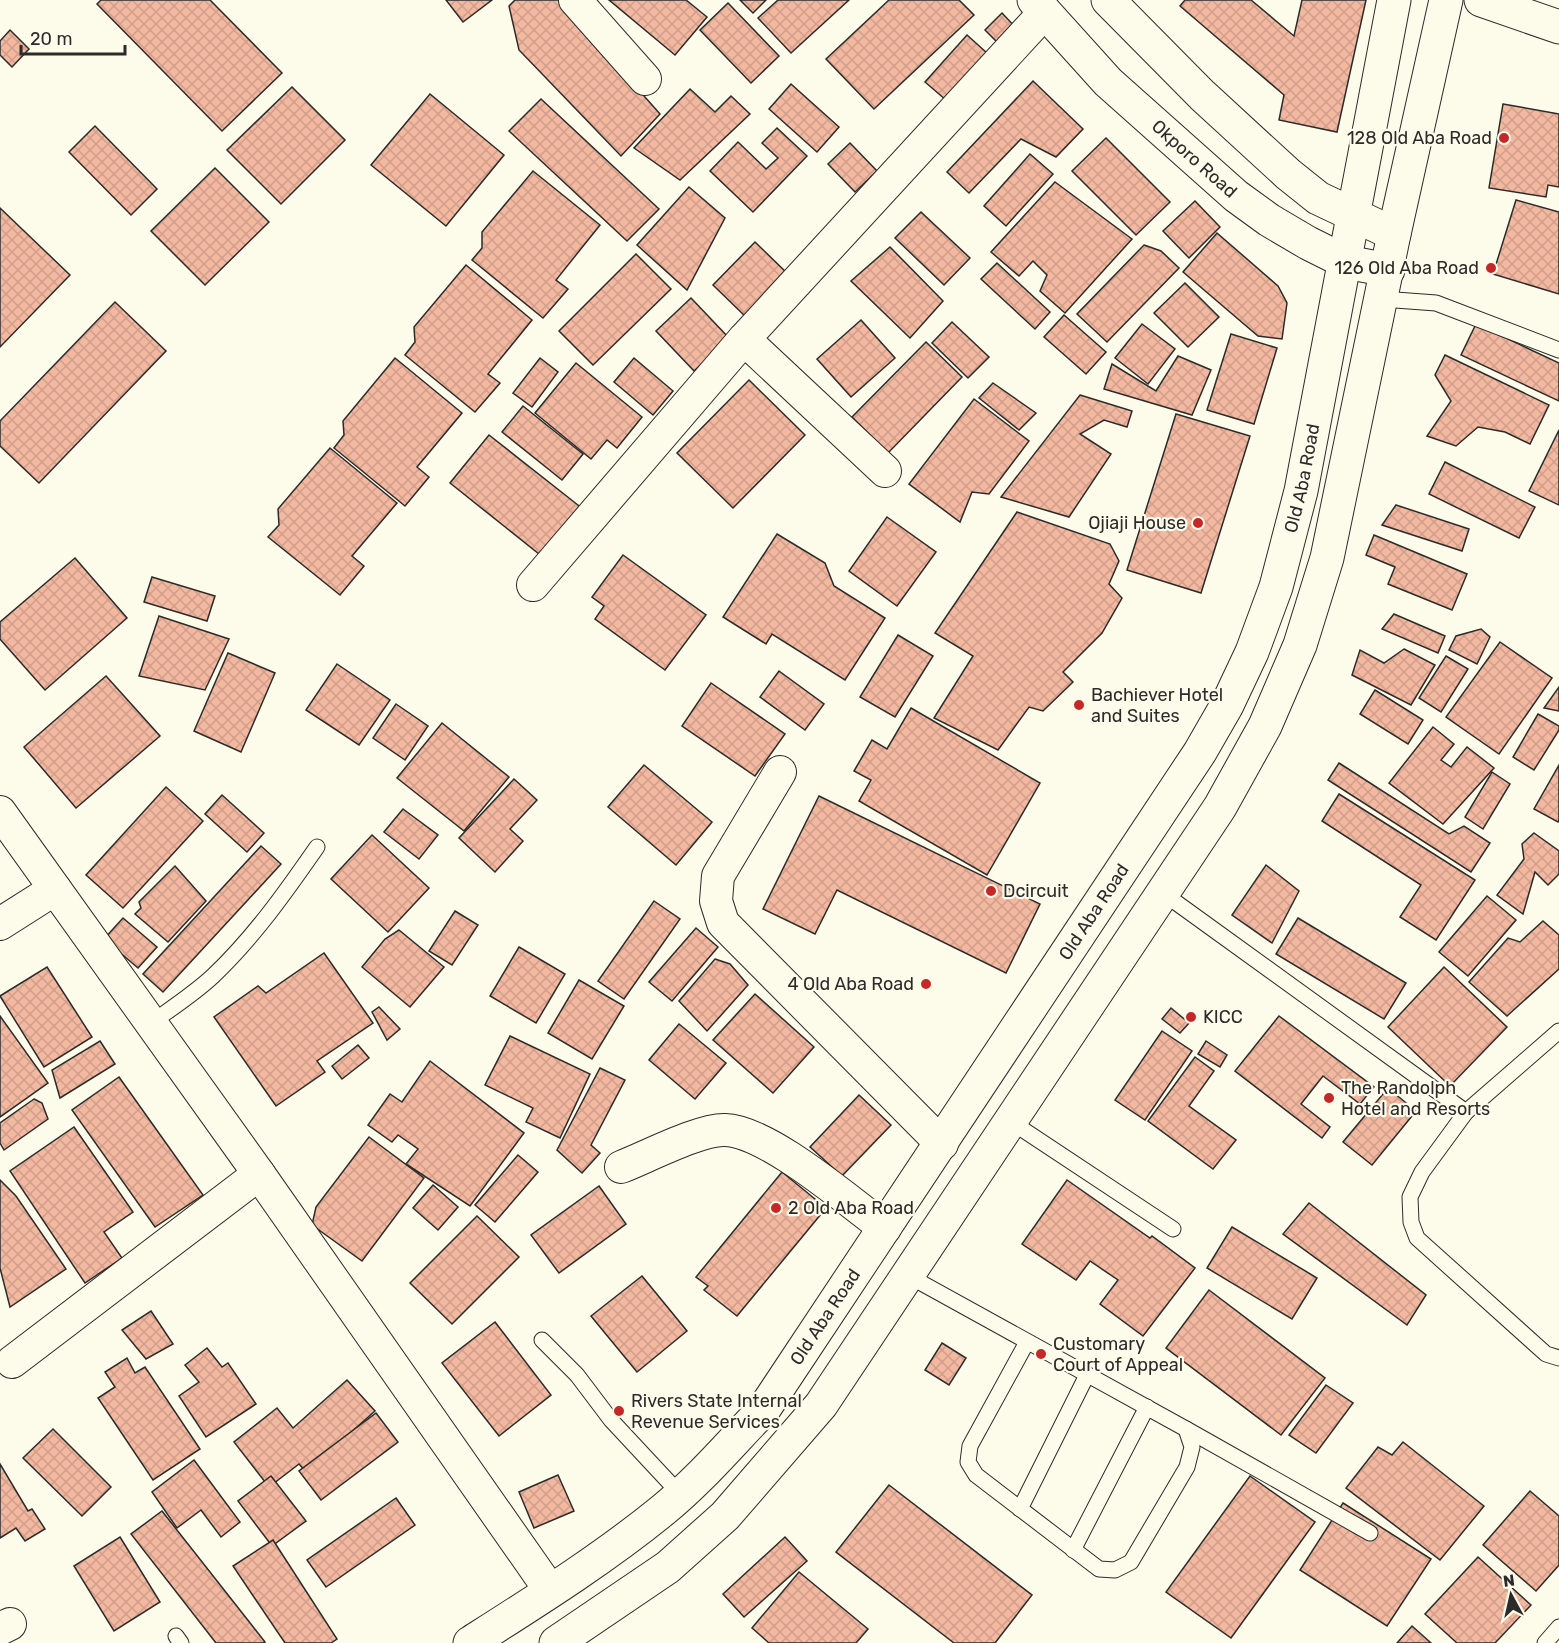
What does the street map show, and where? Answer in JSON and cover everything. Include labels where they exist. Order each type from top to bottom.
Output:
[{"type":"main road","points":[[1107,0],[1255,145],[1318,198],[1394,234]]},
{"type":"main road","name":"Old Aba Road","points":[[470,1643],[601,1556],[680,1494],[764,1409],[1200,752],[1227,705],[1252,652],[1276,587],[1301,491],[1394,0]]},
{"type":"main road","points":[[556,1643],[668,1567],[725,1516],[821,1405],[1226,797],[1265,726],[1300,645],[1327,558],[1394,234],[1446,0]]},
{"type":"main road","points":[[1481,0],[1559,27]]},
{"type":"main road","name":"Okporo Road","points":[[1039,6],[1108,82],[1236,196],[1279,226],[1385,284]]},
{"type":"street","points":[[575,0],[645,79]]},
{"type":"street","points":[[533,585],[744,339],[1039,6]]},
{"type":"street","points":[[744,339],[885,471]]},
{"type":"street","points":[[780,772],[718,876],[716,900],[723,922],[942,1144]]},
{"type":"street","points":[[0,812],[259,1174],[550,1590]]},
{"type":"street","points":[[0,924],[55,889]]},
{"type":"street","points":[[621,1167],[702,1135],[724,1130],[751,1135],[793,1161],[885,1228]]},
{"type":"street","points":[[12,1362],[259,1174]]},
{"type":"lane","points":[[1385,284],[1559,350]]},
{"type":"lane","points":[[151,1023],[212,978],[246,943],[276,906],[317,847]]},
{"type":"lane","points":[[1163,893],[1466,1112]]},
{"type":"lane","points":[[1559,1031],[1466,1112],[1422,1172],[1410,1197],[1411,1222],[1417,1238],[1546,1354],[1559,1358]]},
{"type":"lane","points":[[1010,1121],[1173,1229]]},
{"type":"lane","points":[[907,1275],[1370,1533]]},
{"type":"lane","points":[[542,1340],[577,1375],[610,1420],[680,1494]]},
{"type":"lane","points":[[1027,1342],[970,1446],[968,1462],[976,1475],[1099,1569],[1115,1570],[1131,1562],[1187,1467],[1192,1447],[1186,1429]]},
{"type":"lane","points":[[1020,1509],[1087,1375]]},
{"type":"lane","points":[[1073,1550],[1147,1407]]},
{"type":"lane","points":[[1545,1643],[1559,1627]]},
{"type":"building","points":[[101,0],[210,0],[282,73],[222,131],[97,4]]},
{"type":"building","points":[[446,0],[492,0],[463,22]]},
{"type":"building","points":[[515,0],[559,0],[660,114],[621,156],[519,50],[509,6]]},
{"type":"building","points":[[609,0],[686,0],[707,17],[675,55]]},
{"type":"building","points":[[740,0],[766,0],[753,13]]},
{"type":"building","points":[[778,0],[849,0],[791,53],[758,18]]},
{"type":"building","points":[[889,0],[959,0],[974,15],[874,109],[826,59]]},
{"type":"building","points":[[1185,0],[1251,0],[1294,36],[1302,0],[1366,0],[1337,132],[1279,120],[1284,95],[1180,6]]},
{"type":"building","points":[[728,3],[779,56],[751,83],[700,30]]},
{"type":"building","points":[[1002,13],[1018,30],[1001,46],[985,30]]},
{"type":"building","points":[[10,30],[29,49],[12,67],[0,55],[0,41]]},
{"type":"building","points":[[967,35],[987,53],[946,100],[925,82]]},
{"type":"building","points":[[1033,81],[1083,129],[1056,157],[1021,139],[969,193],[947,172]]},
{"type":"building","points":[[791,84],[839,127],[817,152],[769,109]]},
{"type":"building","points":[[292,87],[345,140],[281,204],[227,150]]},
{"type":"building","points":[[690,89],[715,112],[731,96],[750,114],[680,180],[634,148]]},
{"type":"building","points":[[430,94],[504,155],[446,226],[371,165]]},
{"type":"building","points":[[541,99],[659,209],[627,241],[509,131]]},
{"type":"building","points":[[1503,104],[1559,114],[1559,187],[1548,185],[1546,197],[1489,188]]},
{"type":"building","points":[[95,126],[157,189],[131,215],[69,152]]},
{"type":"building","points":[[777,128],[807,156],[753,212],[710,171],[738,142],[766,169],[778,158],[762,143]]},
{"type":"building","points":[[1106,138],[1170,202],[1136,235],[1072,171]]},
{"type":"building","points":[[850,143],[877,171],[855,192],[828,164]]},
{"type":"building","points":[[1030,154],[1053,174],[1006,226],[984,206]]},
{"type":"building","points":[[215,168],[269,222],[205,285],[151,231]]},
{"type":"building","points":[[533,171],[600,225],[556,280],[568,289],[543,318],[472,260],[482,248],[482,232]]},
{"type":"building","points":[[1055,182],[1132,239],[1065,313],[1040,291],[1047,275],[1033,261],[1019,276],[991,252]]},
{"type":"building","points":[[689,187],[725,218],[687,290],[637,245]]},
{"type":"building","points":[[1516,200],[1559,212],[1559,294],[1493,274]]},
{"type":"building","points":[[1195,201],[1220,227],[1189,258],[1163,231]]},
{"type":"building","points":[[0,208],[70,275],[0,347]]},
{"type":"building","points":[[921,212],[970,258],[944,285],[895,238]]},
{"type":"building","points":[[1217,233],[1278,286],[1287,303],[1282,339],[1258,336],[1183,272]]},
{"type":"building","points":[[755,242],[791,277],[749,320],[713,285]]},
{"type":"building","points":[[1144,245],[1161,251],[1179,268],[1107,342],[1077,314]]},
{"type":"building","points":[[890,247],[943,301],[910,338],[851,281]]},
{"type":"building","points":[[636,254],[671,289],[593,365],[559,331]]},
{"type":"building","points":[[997,263],[1050,312],[1035,329],[981,279]]},
{"type":"building","points":[[466,265],[532,320],[488,374],[500,383],[475,412],[405,355],[415,342],[414,327]]},
{"type":"building","points":[[1185,283],[1219,317],[1188,347],[1154,313]]},
{"type":"building","points":[[691,298],[729,338],[694,371],[656,331]]},
{"type":"building","points":[[115,302],[166,351],[39,483],[0,446],[0,421]]},
{"type":"building","points":[[1064,315],[1106,352],[1086,374],[1044,337]]},
{"type":"building","points":[[861,320],[895,358],[851,397],[817,359]]},
{"type":"building","points":[[952,322],[989,357],[968,378],[932,343]]},
{"type":"building","points":[[1142,324],[1175,349],[1148,384],[1115,358]]},
{"type":"building","points":[[1476,324],[1559,363],[1559,401],[1461,355]]},
{"type":"building","points":[[1231,334],[1277,348],[1254,424],[1207,410]]},
{"type":"building","points":[[926,342],[962,377],[888,453],[852,417]]},
{"type":"building","points":[[1445,355],[1549,405],[1530,444],[1505,432],[1478,427],[1456,446],[1427,436],[1451,401],[1435,375]]},
{"type":"building","points":[[1178,356],[1211,370],[1192,415],[1104,389],[1112,364],[1156,391]]},
{"type":"building","points":[[395,358],[462,413],[417,467],[429,477],[405,506],[334,448],[344,435],[343,421]]},
{"type":"building","points":[[540,358],[558,372],[532,407],[513,393]]},
{"type":"building","points":[[634,358],[673,391],[653,415],[614,382]]},
{"type":"building","points":[[576,363],[642,417],[617,448],[607,440],[591,459],[535,413]]},
{"type":"building","points":[[749,380],[805,435],[733,508],[677,453]]},
{"type":"building","points":[[993,383],[1036,413],[1019,430],[979,398]]},
{"type":"building","points":[[1080,395],[1132,411],[1127,427],[1104,420],[1080,434],[1111,454],[1069,517],[1001,497]]},
{"type":"building","points":[[974,399],[1029,441],[989,494],[972,492],[960,522],[909,484]]},
{"type":"building","points":[[523,406],[583,454],[562,480],[502,432]]},
{"type":"building","points":[[1176,414],[1250,436],[1201,593],[1127,570]]},
{"type":"building","points":[[1559,430],[1559,505],[1529,491]]},
{"type":"building","points":[[489,435],[583,509],[544,558],[450,483]]},
{"type":"building","points":[[330,448],[397,503],[352,556],[364,566],[340,595],[268,537],[279,525],[278,509]]},
{"type":"building","points":[[1445,462],[1535,507],[1519,538],[1429,494]]},
{"type":"building","points":[[1396,505],[1469,529],[1462,551],[1382,525]]},
{"type":"building","points":[[1017,512],[1110,544],[1119,561],[1109,584],[1122,598],[1102,633],[1063,672],[1073,682],[1043,711],[1029,707],[998,750],[934,718],[973,656],[935,633]]},
{"type":"building","points":[[887,517],[936,552],[897,606],[849,571]]},
{"type":"building","points":[[777,534],[825,563],[834,586],[885,618],[845,680],[772,634],[766,644],[723,617]]},
{"type":"building","points":[[1374,535],[1467,574],[1452,610],[1388,584],[1395,567],[1366,555]]},
{"type":"building","points":[[623,555],[706,615],[665,670],[595,619],[604,606],[592,597]]},
{"type":"building","points":[[75,558],[127,618],[45,690],[0,639],[0,622]]},
{"type":"building","points":[[152,577],[215,596],[207,621],[144,602]]},
{"type":"building","points":[[1394,614],[1445,636],[1438,653],[1382,629]]},
{"type":"building","points":[[159,616],[229,639],[205,690],[139,676]]},
{"type":"building","points":[[1481,629],[1490,637],[1477,664],[1449,650],[1456,636]]},
{"type":"building","points":[[898,635],[933,656],[895,717],[860,697]]},
{"type":"building","points":[[1500,642],[1552,678],[1499,754],[1446,717]]},
{"type":"building","points":[[1404,649],[1435,665],[1411,705],[1352,675],[1360,650],[1384,663]]},
{"type":"building","points":[[228,653],[275,673],[241,752],[194,731]]},
{"type":"building","points":[[1446,656],[1468,669],[1441,712],[1419,698]]},
{"type":"building","points":[[337,664],[390,700],[359,745],[306,710]]},
{"type":"building","points":[[779,671],[824,704],[805,730],[760,697]]},
{"type":"building","points":[[106,676],[160,736],[76,808],[24,747]]},
{"type":"building","points":[[711,683],[785,734],[755,776],[682,726]]},
{"type":"building","points":[[1559,687],[1559,711],[1544,708]]},
{"type":"building","points":[[1375,690],[1423,720],[1408,744],[1360,714]]},
{"type":"building","points":[[396,704],[428,726],[405,760],[373,738]]},
{"type":"building","points":[[911,708],[1040,783],[987,875],[859,801],[871,780],[854,771],[872,740],[887,749]]},
{"type":"building","points":[[1538,714],[1559,726],[1559,730],[1534,770],[1513,757]]},
{"type":"building","points":[[442,723],[509,777],[464,831],[397,778]]},
{"type":"building","points":[[1433,727],[1454,744],[1441,760],[1451,767],[1467,747],[1494,768],[1443,824],[1389,783]]},
{"type":"building","points":[[1339,763],[1449,834],[1464,826],[1490,843],[1471,872],[1328,780]]},
{"type":"building","points":[[644,765],[712,822],[676,865],[608,807]]},
{"type":"building","points":[[1559,765],[1559,820],[1558,822],[1534,809]]},
{"type":"building","points":[[1492,772],[1510,784],[1483,829],[1465,817]]},
{"type":"building","points":[[514,779],[537,800],[510,829],[523,841],[495,872],[459,838]]},
{"type":"building","points":[[166,787],[203,821],[123,908],[86,875]]},
{"type":"building","points":[[1339,794],[1475,880],[1436,940],[1400,917],[1421,885],[1322,821]]},
{"type":"building","points":[[222,795],[264,833],[247,852],[205,814]]},
{"type":"building","points":[[819,796],[1040,904],[1006,973],[837,890],[815,934],[763,909]]},
{"type":"building","points":[[403,809],[438,835],[419,859],[384,832]]},
{"type":"building","points":[[1534,833],[1559,851],[1559,874],[1548,885],[1535,872],[1523,914],[1497,895],[1524,859],[1522,844]]},
{"type":"building","points":[[372,835],[429,888],[388,932],[331,879]]},
{"type":"building","points":[[261,846],[281,864],[163,992],[143,974]]},
{"type":"building","points":[[1266,865],[1299,891],[1272,943],[1232,915]]},
{"type":"building","points":[[175,866],[206,901],[168,942],[135,914],[141,908],[139,902]]},
{"type":"building","points":[[1487,896],[1516,920],[1468,976],[1439,952]]},
{"type":"building","points":[[654,901],[680,919],[624,999],[598,981]]},
{"type":"building","points":[[455,911],[478,925],[452,965],[429,951]]},
{"type":"building","points":[[123,918],[157,947],[138,968],[104,939]]},
{"type":"building","points":[[1298,918],[1406,983],[1384,1019],[1276,954]]},
{"type":"building","points":[[1543,921],[1559,935],[1559,969],[1507,1016],[1469,982],[1508,938],[1520,942]]},
{"type":"building","points":[[696,928],[718,947],[672,1001],[649,982]]},
{"type":"building","points":[[399,930],[444,967],[410,1007],[362,967],[385,939]]},
{"type":"building","points":[[519,947],[565,974],[536,1023],[490,996]]},
{"type":"building","points":[[324,953],[373,1023],[317,1061],[325,1072],[276,1106],[214,1017],[258,986],[266,993]]},
{"type":"building","points":[[715,959],[730,964],[748,985],[707,1031],[679,1001]]},
{"type":"building","points":[[47,967],[92,1037],[44,1067],[0,996]]},
{"type":"building","points":[[1444,967],[1507,1027],[1450,1086],[1388,1027]]},
{"type":"building","points":[[579,980],[624,1006],[592,1059],[548,1033]]},
{"type":"building","points":[[755,994],[814,1047],[773,1093],[713,1040]]},
{"type":"building","points":[[379,1007],[400,1029],[387,1040],[372,1012]]},
{"type":"building","points":[[1171,1008],[1189,1023],[1180,1033],[1162,1019]]},
{"type":"building","points":[[0,1016],[48,1083],[0,1117]]},
{"type":"building","points":[[1279,1016],[1374,1087],[1360,1104],[1323,1076],[1301,1104],[1330,1127],[1322,1138],[1235,1071]]},
{"type":"building","points":[[679,1024],[726,1063],[695,1099],[649,1060]]},
{"type":"building","points":[[1162,1031],[1192,1051],[1145,1120],[1115,1100]]},
{"type":"building","points":[[510,1036],[590,1074],[560,1138],[526,1122],[533,1108],[485,1085]]},
{"type":"building","points":[[100,1041],[115,1064],[60,1098],[52,1070]]},
{"type":"building","points":[[1206,1041],[1227,1055],[1220,1067],[1198,1054]]},
{"type":"building","points":[[358,1045],[369,1058],[342,1079],[332,1066]]},
{"type":"building","points":[[1195,1057],[1214,1071],[1189,1106],[1236,1140],[1213,1169],[1148,1121]]},
{"type":"building","points":[[430,1061],[524,1133],[470,1206],[406,1164],[418,1149],[398,1135],[392,1142],[368,1125],[390,1094],[402,1102]]},
{"type":"building","points":[[600,1068],[625,1080],[591,1145],[600,1153],[582,1173],[557,1150]]},
{"type":"building","points":[[119,1077],[203,1195],[155,1227],[72,1110]]},
{"type":"building","points":[[1388,1088],[1416,1111],[1372,1165],[1343,1142]]},
{"type":"building","points":[[859,1095],[891,1125],[842,1176],[810,1147]]},
{"type":"building","points":[[34,1099],[42,1103],[48,1119],[4,1150],[0,1143],[0,1123]]},
{"type":"building","points":[[74,1127],[133,1212],[104,1232],[122,1258],[85,1283],[10,1171]]},
{"type":"building","points":[[369,1137],[424,1178],[362,1261],[312,1225],[316,1207]]},
{"type":"building","points":[[518,1155],[538,1172],[495,1222],[475,1205]]},
{"type":"building","points":[[782,1172],[826,1208],[737,1316],[704,1290],[708,1286],[696,1277]]},
{"type":"building","points":[[0,1180],[16,1196],[66,1269],[10,1307],[0,1268]]},
{"type":"building","points":[[1067,1180],[1150,1238],[1152,1236],[1195,1268],[1143,1336],[1100,1304],[1118,1280],[1090,1261],[1076,1280],[1022,1244]]},
{"type":"building","points":[[433,1185],[458,1207],[438,1230],[413,1208]]},
{"type":"building","points":[[599,1186],[626,1224],[559,1273],[531,1235]]},
{"type":"building","points":[[1309,1203],[1426,1295],[1407,1325],[1283,1234]]},
{"type":"building","points":[[477,1216],[519,1257],[452,1324],[410,1283]]},
{"type":"building","points":[[1232,1227],[1317,1278],[1292,1319],[1207,1268]]},
{"type":"building","points":[[642,1276],[687,1331],[637,1372],[591,1316]]},
{"type":"building","points":[[1209,1290],[1325,1378],[1281,1435],[1166,1348]]},
{"type":"building","points":[[151,1311],[173,1344],[146,1359],[122,1330]]},
{"type":"building","points":[[495,1322],[551,1395],[499,1436],[442,1363]]},
{"type":"building","points":[[942,1343],[966,1358],[949,1385],[925,1370]]},
{"type":"building","points":[[207,1348],[222,1367],[228,1363],[256,1404],[206,1437],[179,1396],[199,1382],[185,1365]]},
{"type":"building","points":[[127,1358],[135,1373],[145,1367],[200,1449],[153,1480],[98,1398],[115,1387],[105,1372]]},
{"type":"building","points":[[347,1380],[375,1411],[306,1472],[299,1464],[269,1487],[234,1442],[277,1408],[293,1428]]},
{"type":"building","points":[[1326,1385],[1353,1403],[1316,1453],[1289,1435]]},
{"type":"building","points":[[376,1413],[398,1442],[321,1500],[299,1471]]},
{"type":"building","points":[[53,1429],[111,1487],[82,1516],[23,1458]]},
{"type":"building","points":[[1403,1442],[1484,1506],[1440,1560],[1346,1488],[1378,1447],[1392,1455]]},
{"type":"building","points":[[194,1460],[240,1522],[221,1537],[201,1510],[177,1528],[152,1492]]},
{"type":"building","points":[[0,1464],[28,1511],[32,1509],[45,1529],[25,1541],[16,1528],[0,1538]]},
{"type":"building","points":[[558,1475],[574,1511],[534,1528],[519,1492]]},
{"type":"building","points":[[271,1476],[306,1521],[272,1546],[238,1501]]},
{"type":"building","points":[[1250,1476],[1315,1522],[1231,1638],[1166,1592]]},
{"type":"building","points":[[889,1485],[1032,1595],[995,1643],[954,1643],[836,1552]]},
{"type":"building","points":[[1530,1491],[1559,1516],[1559,1565],[1536,1591],[1483,1545]]},
{"type":"building","points":[[396,1498],[415,1525],[326,1587],[307,1560]]},
{"type":"building","points":[[1343,1503],[1431,1559],[1387,1626],[1300,1570]]},
{"type":"building","points":[[162,1511],[265,1642],[216,1643],[131,1534]]},
{"type":"building","points":[[120,1537],[160,1602],[114,1631],[74,1566]]},
{"type":"building","points":[[785,1537],[807,1561],[744,1617],[723,1594]]},
{"type":"building","points":[[273,1540],[337,1639],[331,1643],[285,1643],[233,1566]]},
{"type":"building","points":[[1478,1557],[1531,1605],[1495,1643],[1457,1643],[1425,1614]]},
{"type":"building","points":[[799,1572],[868,1629],[856,1643],[769,1643],[752,1628]]},
{"type":"building","points":[[1412,1626],[1431,1643],[1397,1643]]},
{"type":"place","name":"128 Old Aba Road","points":[[1504,138]]},
{"type":"place","name":"126 Old Aba Road","points":[[1491,268]]},
{"type":"place","name":"Ojiaji House","points":[[1198,523]]},
{"type":"place","name":"Bachiever Hotel and Suites","points":[[1079,705]]},
{"type":"place","name":"Dcircuit","points":[[991,891]]},
{"type":"place","name":"4 Old Aba Road","points":[[926,984]]},
{"type":"place","name":"KICC","points":[[1191,1017]]},
{"type":"place","name":"The Randolph Hotel and Resorts","points":[[1329,1098]]},
{"type":"place","name":"2 Old Aba Road","points":[[776,1208]]},
{"type":"place","name":"Customary Court of Appeal","points":[[1041,1354]]},
{"type":"place","name":"Rivers State Internal Revenue Services","points":[[619,1411]]}]
